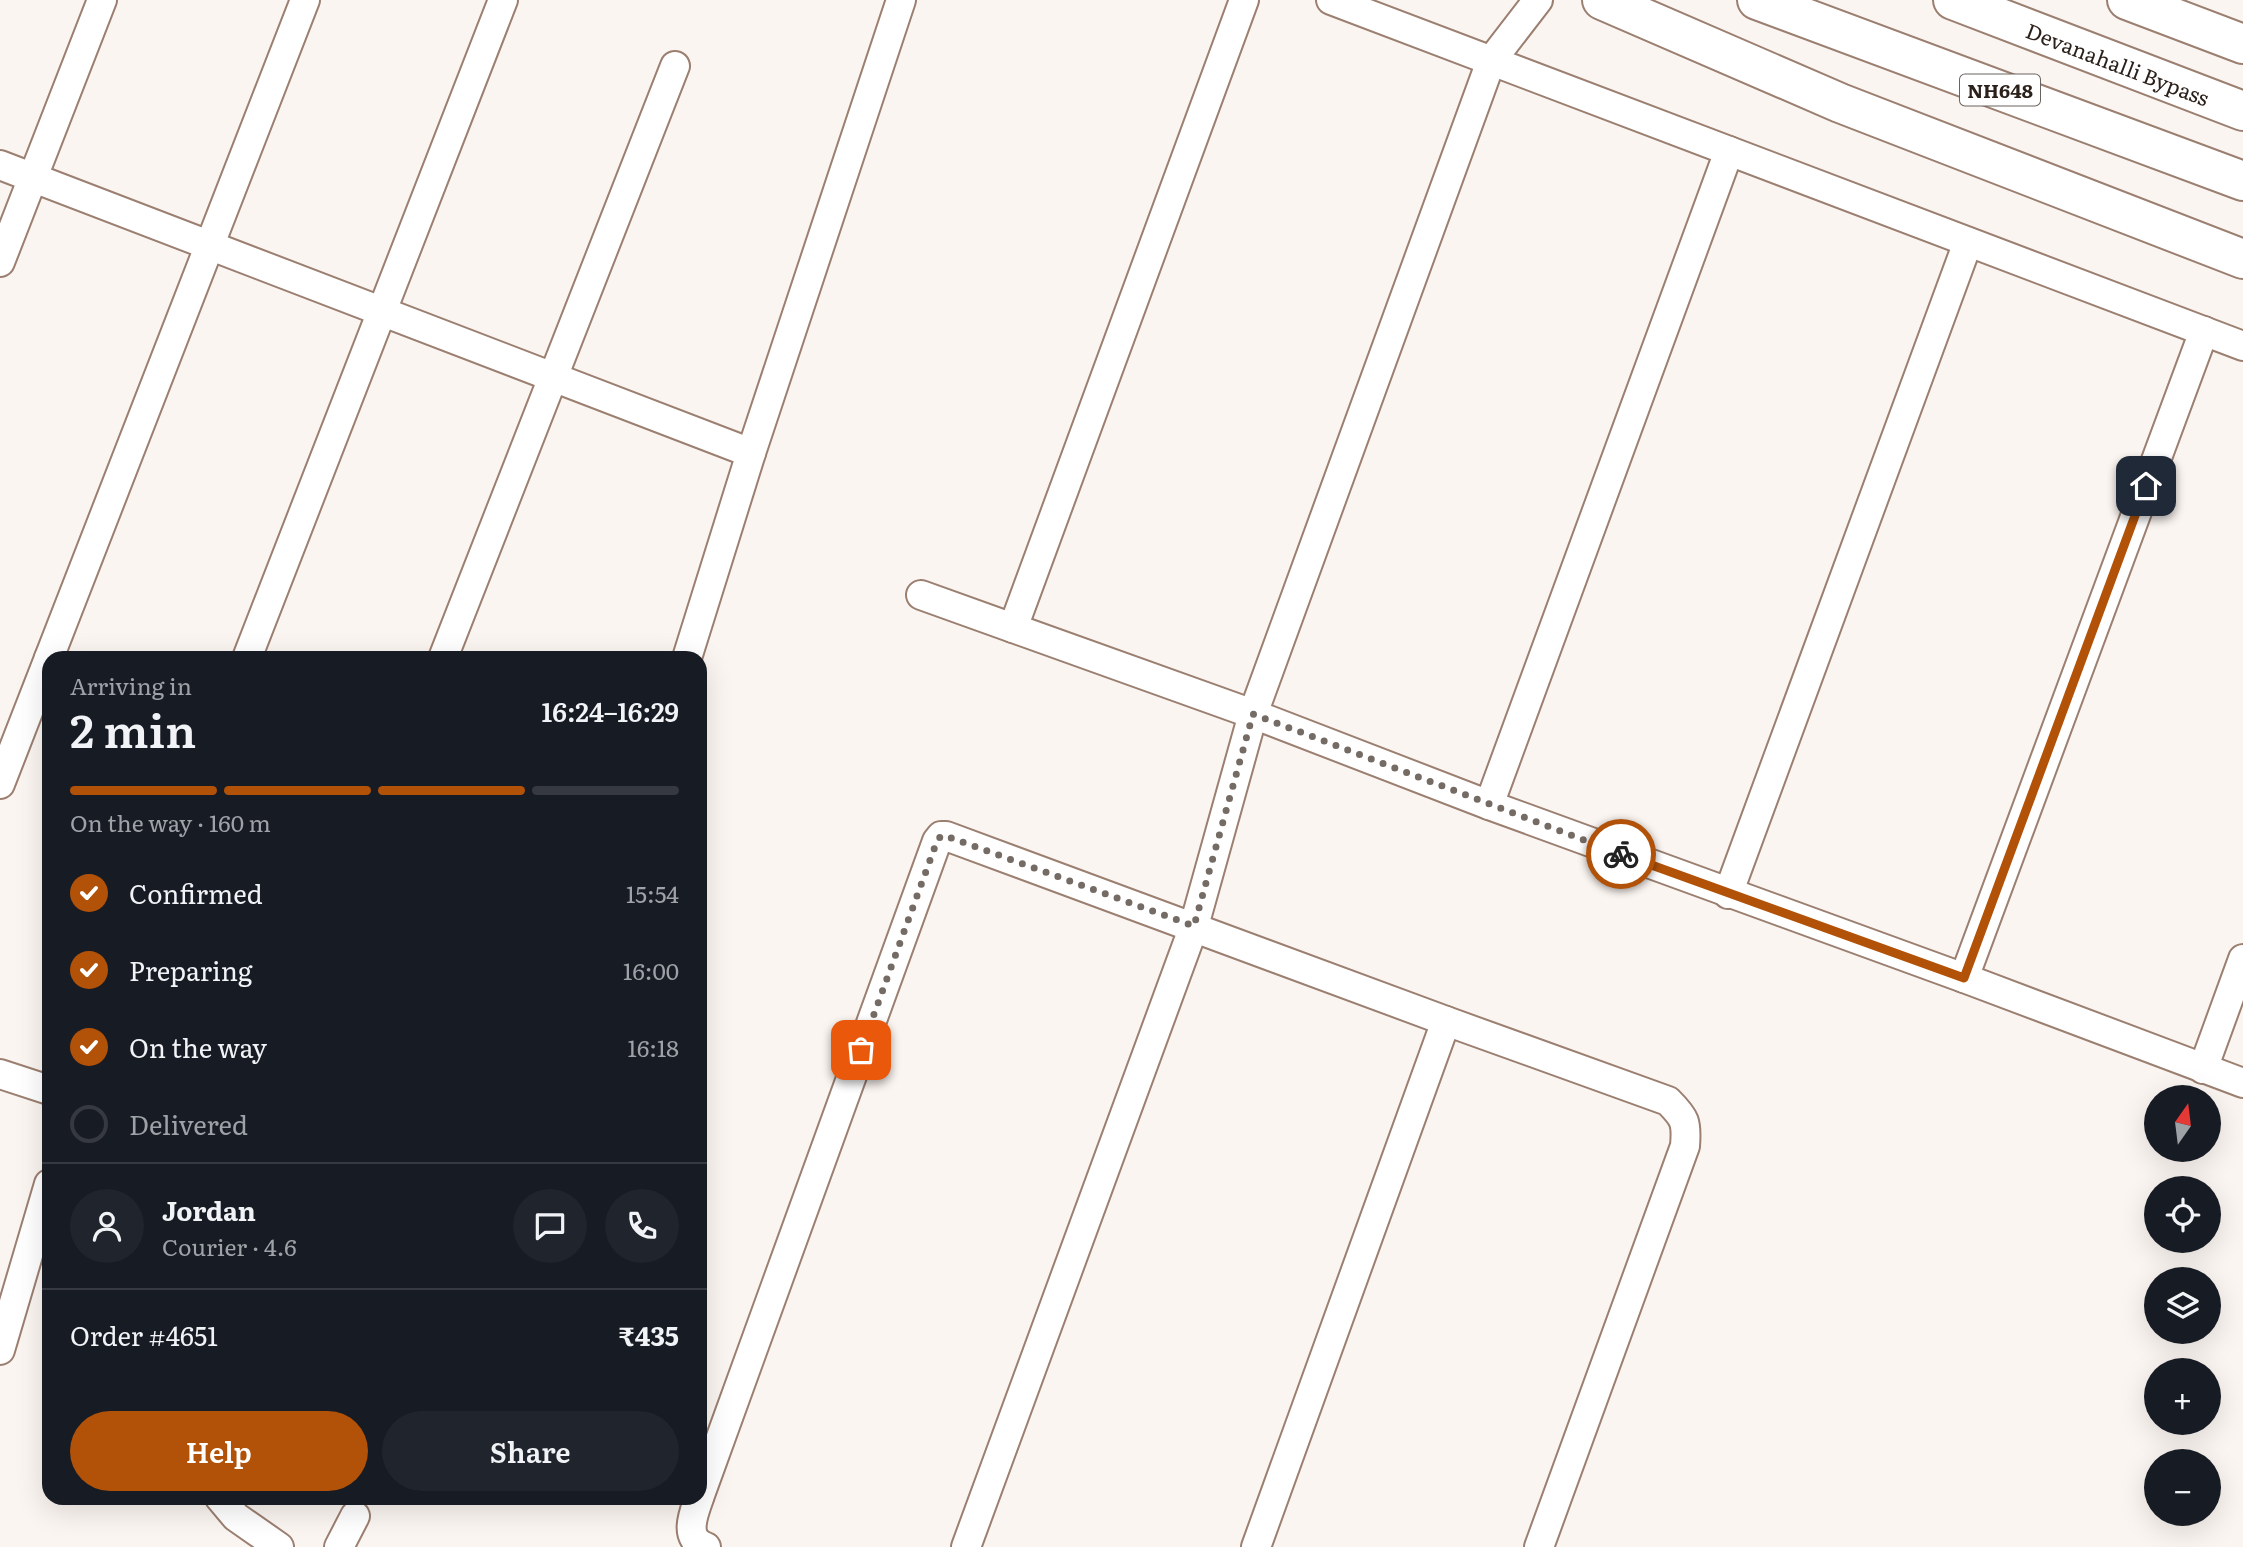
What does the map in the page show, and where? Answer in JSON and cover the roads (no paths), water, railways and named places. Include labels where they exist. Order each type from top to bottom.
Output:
[{"type":"highway","points":[[1602,0],[1840,103],[2243,259]]},
{"type":"highway","name":"NH648","points":[[1757,0],[2243,181]]},
{"type":"highway","name":"Devanahalli Bypass","points":[[1953,0],[2243,111]]},
{"type":"highway","points":[[2127,0],[2243,44]]},
{"type":"street","points":[[0,262],[102,0]]},
{"type":"street","points":[[52,651],[305,0]]},
{"type":"street","points":[[250,651],[503,0]]},
{"type":"street","points":[[689,651],[751,453],[901,0]]},
{"type":"street","points":[[1013,628],[1244,0]]},
{"type":"street","points":[[1331,0],[2243,346]]},
{"type":"street","points":[[966,1547],[1194,926],[1253,714],[1491,61],[1538,0]]},
{"type":"street","points":[[446,651],[675,66]]},
{"type":"street","points":[[1489,805],[1729,151]]},
{"type":"street","points":[[0,165],[751,453]]},
{"type":"street","points":[[1728,894],[1968,242]]},
{"type":"street","points":[[1964,978],[2204,331]]},
{"type":"street","points":[[921,595],[1253,714],[1489,805],[2243,1083]]},
{"type":"street","points":[[0,784],[42,676]]},
{"type":"street","points":[[707,1475],[937,841],[941,836],[946,836],[1668,1101],[1682,1114],[1686,1126],[1685,1146],[1539,1547]]},
{"type":"street","points":[[2203,1069],[2243,959]]},
{"type":"street","points":[[1256,1547],[1446,1021]]},
{"type":"street","points":[[0,1074],[42,1088]]},
{"type":"street","points":[[0,1350],[42,1208]]},
{"type":"street","points":[[226,1505],[236,1517],[279,1547]]},
{"type":"street","points":[[696,1505],[691,1532],[699,1545],[705,1547]]},
{"type":"street","points":[[339,1547],[355,1516]]}]
